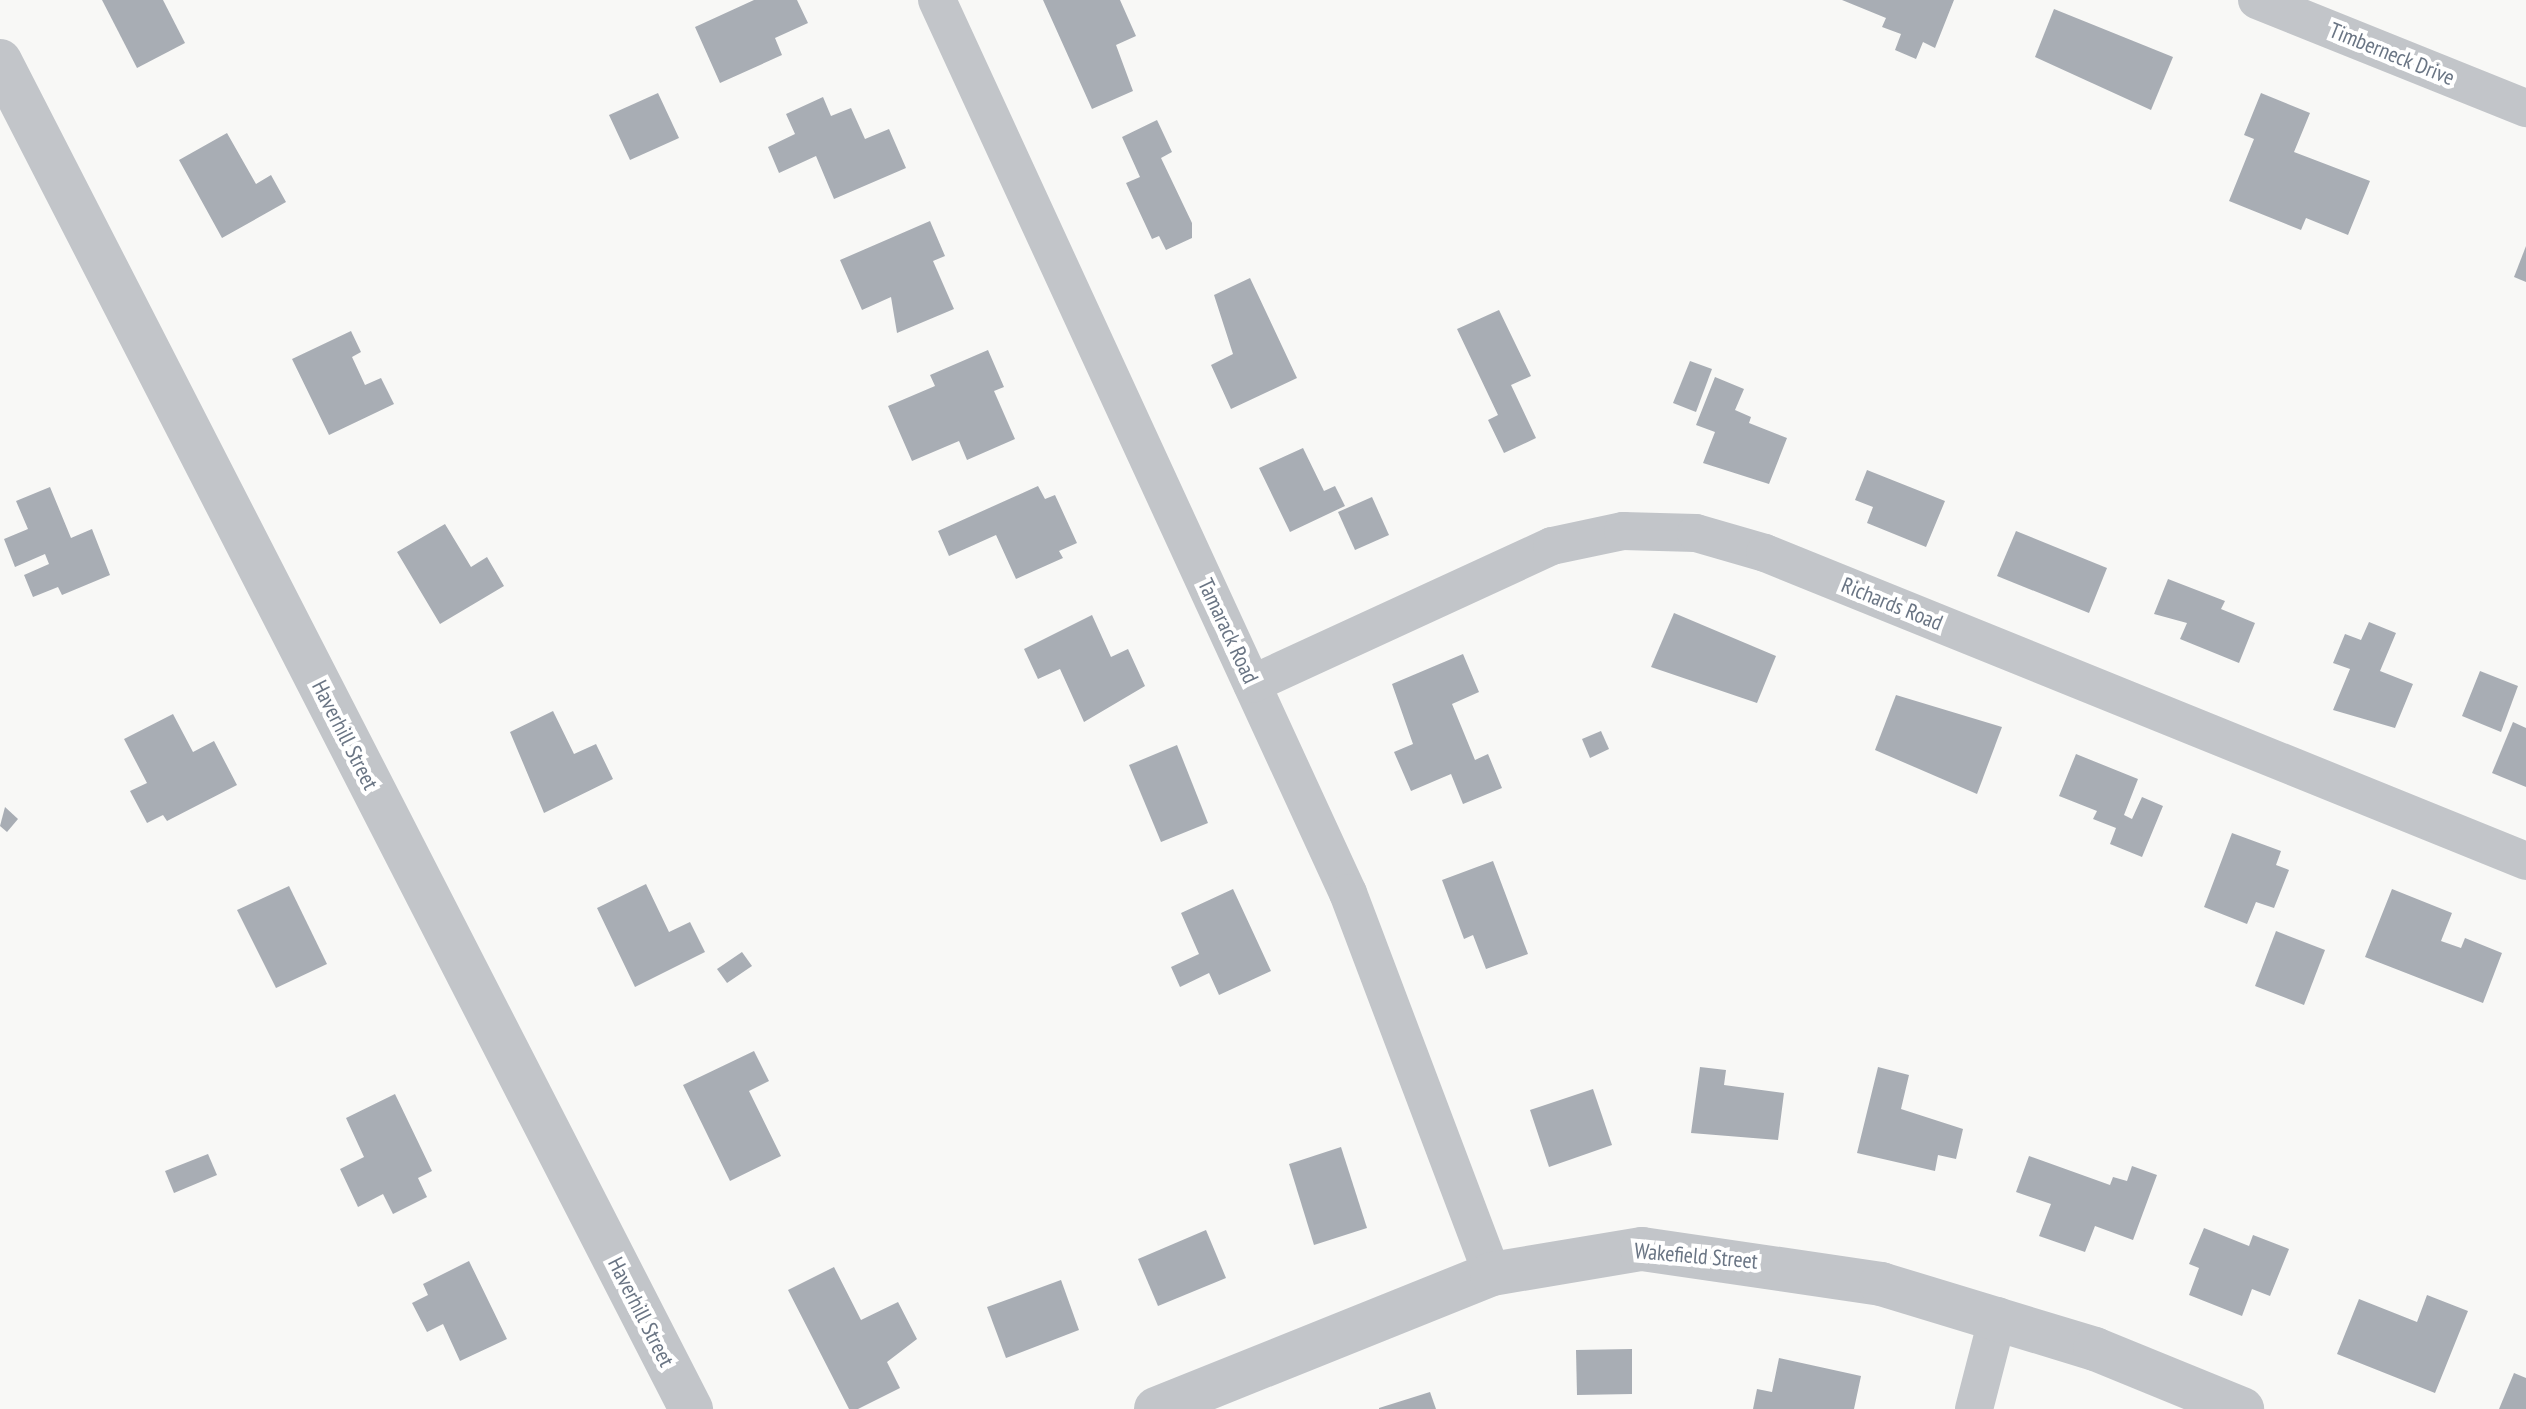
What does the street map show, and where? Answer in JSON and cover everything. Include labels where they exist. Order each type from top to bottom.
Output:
[{"type":"street","name":"Tamarack Road","points":[[937,0],[1348,893],[1492,1274]]},
{"type":"street","name":"Timberneck Drive","points":[[2257,0],[2526,108]]},
{"type":"street","name":"Haverhill Street","points":[[0,61],[691,1409]]},
{"type":"street","name":"Richards Road","points":[[1252,684],[1552,546],[1623,531],[1696,533],[1765,553],[2526,861]]},
{"type":"street","name":"Wakefield Street","points":[[1156,1409],[1492,1274],[1599,1251],[1686,1251],[1881,1284],[1998,1316],[2242,1409]]},
{"type":"street","points":[[1974,1409],[1998,1316]]},
{"type":"building","points":[[102,0],[163,0],[185,43],[137,68]]},
{"type":"building","points":[[754,0],[797,0],[808,23],[775,38],[782,55],[720,83],[695,27]]},
{"type":"building","points":[[1043,0],[1120,0],[1136,36],[1116,45],[1133,91],[1092,109]]},
{"type":"building","points":[[1842,0],[1954,0],[1935,48],[1923,42],[1916,59],[1895,50],[1901,34],[1882,27],[1886,18]]},
{"type":"building","points":[[2054,9],[2173,57],[2151,110],[2035,57]]},
{"type":"building","points":[[658,93],[679,138],[630,160],[609,115]]},
{"type":"building","points":[[2261,93],[2310,113],[2294,152],[2370,181],[2348,235],[2306,218],[2301,230],[2229,201],[2254,139],[2244,135]]},
{"type":"building","points":[[823,97],[831,116],[851,108],[865,139],[889,129],[906,168],[834,199],[816,156],[779,173],[768,147],[795,134],[786,114]]},
{"type":"building","points":[[1157,120],[1172,152],[1161,158],[1192,223],[1192,238],[1166,250],[1159,236],[1152,239],[1126,183],[1140,177],[1122,137]]},
{"type":"building","points":[[227,133],[256,184],[271,175],[286,202],[222,238],[179,160]]},
{"type":"building","points":[[930,221],[945,256],[933,261],[954,309],[897,333],[891,297],[862,310],[840,260]]},
{"type":"building","points":[[2526,246],[2526,282],[2514,277]]},
{"type":"building","points":[[1250,278],[1297,378],[1231,409],[1211,365],[1233,354],[1214,295]]},
{"type":"building","points":[[1499,310],[1531,376],[1511,385],[1536,438],[1504,453],[1488,420],[1498,415],[1457,329]]},
{"type":"building","points":[[351,331],[361,352],[352,357],[365,385],[381,378],[394,404],[329,435],[292,359]]},
{"type":"building","points":[[988,350],[1004,387],[994,391],[1015,439],[967,460],[959,441],[912,461],[888,406],[935,386],[930,375]]},
{"type":"building","points":[[1690,361],[1712,369],[1696,412],[1673,403]]},
{"type":"building","points":[[1715,377],[1744,389],[1735,410],[1751,417],[1749,423],[1787,438],[1769,484],[1703,463],[1715,432],[1696,425]]},
{"type":"building","points":[[1303,448],[1324,491],[1335,486],[1345,506],[1290,532],[1259,468]]},
{"type":"building","points":[[1867,470],[1945,501],[1926,547],[1867,523],[1873,507],[1855,500]]},
{"type":"building","points":[[1038,486],[1045,499],[1055,495],[1077,543],[1059,551],[1063,558],[1016,579],[996,535],[949,556],[938,531]]},
{"type":"building","points":[[50,487],[71,538],[92,529],[110,575],[62,595],[58,587],[33,597],[24,575],[49,564],[45,554],[15,567],[4,539],[28,529],[16,501]]},
{"type":"building","points":[[1372,497],[1389,535],[1355,550],[1338,512]]},
{"type":"building","points":[[445,524],[471,567],[487,557],[504,586],[440,624],[397,552]]},
{"type":"building","points":[[2016,531],[2107,568],[2089,613],[1997,576]]},
{"type":"building","points":[[2168,579],[2225,601],[2221,609],[2255,623],[2239,663],[2180,639],[2187,623],[2154,614]]},
{"type":"building","points":[[1674,613],[1776,656],[1757,703],[1651,667]]},
{"type":"building","points":[[1092,615],[1111,657],[1128,649],[1145,686],[1084,722],[1060,669],[1038,679],[1024,649]]},
{"type":"building","points":[[2369,622],[2396,633],[2380,671],[2413,684],[2395,728],[2333,710],[2350,669],[2333,663],[2345,634],[2361,640]]},
{"type":"building","points":[[1463,654],[1479,692],[1452,704],[1475,760],[1488,754],[1502,788],[1463,804],[1451,774],[1411,791],[1394,752],[1413,744],[1392,684]]},
{"type":"building","points":[[2480,671],[2518,686],[2501,732],[2462,716]]},
{"type":"building","points":[[1896,695],[2002,727],[1977,794],[1875,750]]},
{"type":"building","points":[[553,711],[574,754],[596,744],[613,779],[544,813],[510,732]]},
{"type":"building","points":[[173,714],[193,752],[214,741],[237,785],[167,821],[163,815],[147,823],[130,791],[147,783],[124,739]]},
{"type":"building","points":[[2513,722],[2526,728],[2526,787],[2492,773]]},
{"type":"building","points":[[1601,731],[1609,749],[1590,758],[1582,739]]},
{"type":"building","points":[[1177,745],[1208,823],[1161,842],[1129,765]]},
{"type":"building","points":[[2076,754],[2138,779],[2124,815],[2132,819],[2142,797],[2163,806],[2142,857],[2110,844],[2116,828],[2093,819],[2097,811],[2059,796]]},
{"type":"building","points":[[5,807],[18,819],[7,832],[0,826]]},
{"type":"building","points":[[2232,833],[2281,851],[2276,865],[2289,870],[2274,908],[2256,902],[2247,924],[2204,907]]},
{"type":"building","points":[[1493,861],[1528,954],[1486,969],[1473,935],[1464,939],[1442,880]]},
{"type":"building","points":[[646,884],[669,932],[690,922],[705,952],[635,987],[597,908]]},
{"type":"building","points":[[289,886],[327,964],[276,988],[237,910]]},
{"type":"building","points":[[1233,889],[1271,971],[1219,995],[1209,973],[1180,987],[1171,967],[1199,954],[1181,913]]},
{"type":"building","points":[[2392,889],[2452,913],[2441,941],[2461,948],[2465,938],[2502,953],[2483,1003],[2365,957]]},
{"type":"building","points":[[2276,931],[2325,950],[2304,1005],[2255,986]]},
{"type":"building","points":[[742,952],[752,966],[727,983],[717,969]]},
{"type":"building","points":[[754,1051],[769,1081],[749,1091],[781,1156],[730,1181],[683,1085]]},
{"type":"building","points":[[1700,1067],[1726,1070],[1724,1085],[1784,1093],[1778,1140],[1691,1133]]},
{"type":"building","points":[[1878,1067],[1909,1075],[1901,1109],[1963,1129],[1956,1159],[1938,1155],[1935,1171],[1857,1153]]},
{"type":"building","points":[[1593,1089],[1612,1145],[1549,1167],[1530,1110]]},
{"type":"building","points":[[395,1094],[432,1171],[418,1178],[427,1197],[393,1214],[383,1194],[358,1207],[340,1169],[364,1157],[346,1118]]},
{"type":"building","points":[[1341,1147],[1367,1228],[1314,1245],[1289,1164]]},
{"type":"building","points":[[208,1154],[217,1175],[174,1193],[165,1171]]},
{"type":"building","points":[[2029,1156],[2110,1185],[2113,1177],[2127,1181],[2132,1166],[2157,1175],[2133,1240],[2095,1226],[2085,1252],[2039,1236],[2051,1204],[2016,1192]]},
{"type":"building","points":[[2204,1228],[2249,1246],[2253,1235],[2289,1249],[2270,1296],[2252,1289],[2242,1316],[2189,1295],[2199,1268],[2189,1264]]},
{"type":"building","points":[[1206,1230],[1226,1278],[1158,1306],[1138,1259]]},
{"type":"building","points":[[469,1261],[507,1339],[460,1361],[443,1324],[427,1332],[412,1303],[428,1295],[423,1284]]},
{"type":"building","points":[[834,1267],[861,1320],[898,1302],[917,1339],[887,1362],[900,1388],[858,1409],[849,1409],[788,1290]]},
{"type":"building","points":[[1061,1280],[1079,1330],[1006,1358],[987,1307]]},
{"type":"building","points":[[2427,1295],[2468,1311],[2435,1393],[2337,1354],[2359,1299],[2417,1322]]},
{"type":"building","points":[[1632,1349],[1632,1394],[1577,1395],[1576,1350]]},
{"type":"building","points":[[1779,1358],[1861,1376],[1854,1409],[1753,1409],[1757,1389],[1772,1392]]},
{"type":"building","points":[[2514,1373],[2526,1378],[2526,1409],[2499,1409]]},
{"type":"building","points":[[1430,1392],[1436,1409],[1379,1409],[1379,1408]]}]
